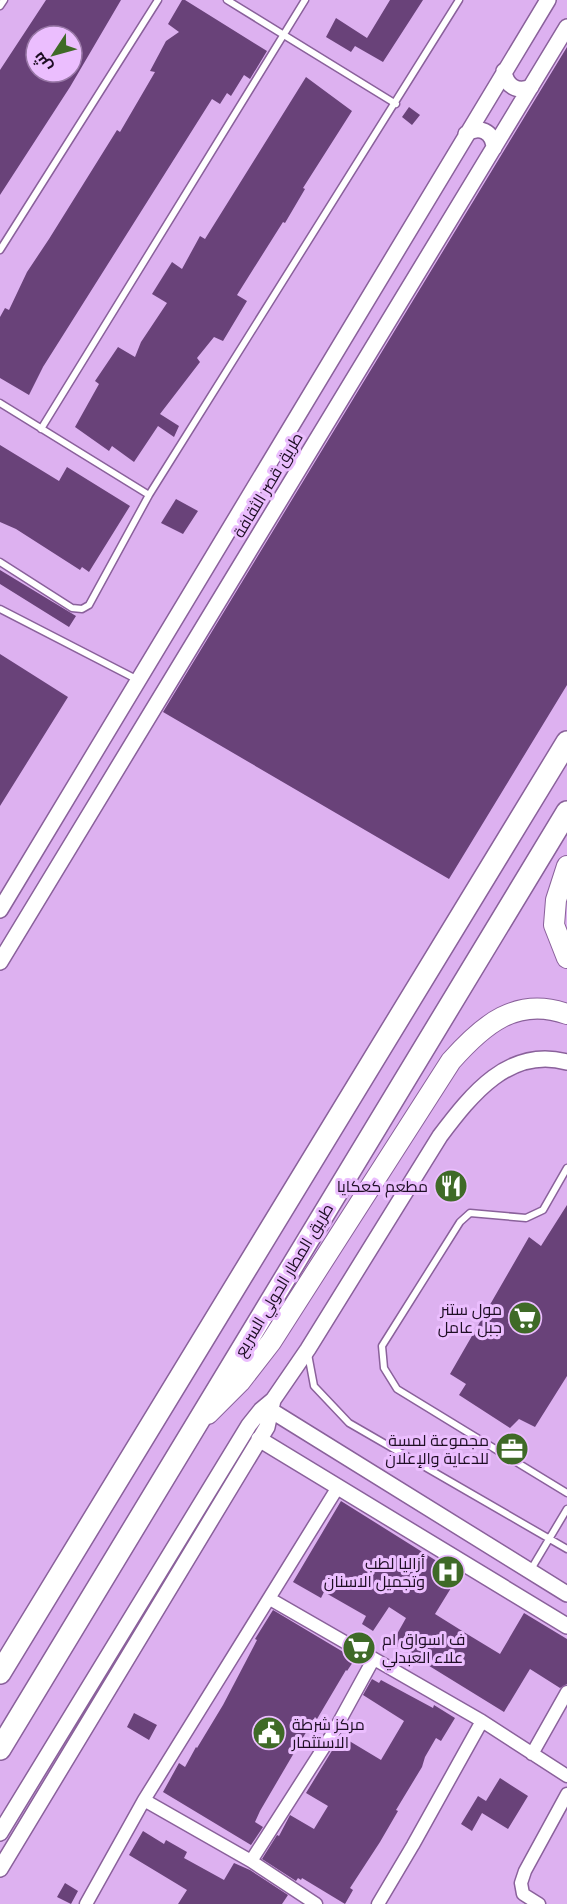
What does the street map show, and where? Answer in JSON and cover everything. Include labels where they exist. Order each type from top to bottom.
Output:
[{"type":"highway","points":[[0,1673],[567,742]]},
{"type":"highway","name":"طريق المطار الحولي السريع","points":[[0,1749],[567,812]]},
{"type":"main road","points":[[567,866],[556,900],[554,925],[567,958]]},
{"type":"main road","points":[[195,1426],[240,1382],[271,1342],[451,1061],[474,1035],[503,1015],[532,1008],[556,1010],[567,1014]]},
{"type":"street","name":"طريق قصر الثقافة","points":[[0,910],[548,0]]},
{"type":"street","name":"طريق قصر الثقافة","points":[[0,962],[567,27]]},
{"type":"street","points":[[504,71],[510,86],[520,90],[531,87]]},
{"type":"street","points":[[466,134],[475,130],[485,131],[492,138],[494,147]]},
{"type":"street","points":[[0,1869],[267,1427],[273,1405],[440,1136],[460,1109],[497,1073],[516,1064],[537,1059],[567,1062]]},
{"type":"street","points":[[273,1405],[423,1505],[567,1594]]},
{"type":"street","points":[[0,1833],[249,1425],[273,1405]]},
{"type":"street","points":[[259,1439],[408,1527],[567,1626]]},
{"type":"street","points":[[86,1904],[144,1800],[338,1487]]},
{"type":"street","points":[[408,1527],[423,1505]]},
{"type":"street","points":[[270,1599],[482,1721],[567,1776]]},
{"type":"street","points":[[250,1862],[333,1733],[373,1660]]},
{"type":"street","points":[[532,1754],[567,1692]]},
{"type":"street","points":[[378,1904],[482,1721]]},
{"type":"street","points":[[539,1904],[523,1894],[521,1883],[525,1871],[567,1794]]},
{"type":"street","points":[[144,1800],[316,1904]]},
{"type":"lane","points":[[0,6],[4,0]]},
{"type":"lane","points":[[0,250],[158,0]]},
{"type":"lane","points":[[227,0],[396,104]]},
{"type":"lane","points":[[41,429],[305,0]]},
{"type":"lane","points":[[0,562],[72,608],[81,609],[89,605],[149,495],[396,104],[459,0]]},
{"type":"lane","points":[[0,403],[149,495]]},
{"type":"lane","points":[[0,609],[138,680]]},
{"type":"lane","points":[[567,1168],[543,1210],[526,1218],[470,1213],[460,1222],[382,1346],[384,1368],[397,1389],[567,1493]]},
{"type":"lane","points":[[308,1349],[314,1386],[349,1423],[567,1549]]},
{"type":"lane","points":[[530,1572],[567,1509]]},
{"type":"building","points":[[46,0],[121,0],[84,63],[84,24],[30,24]]},
{"type":"building","points":[[182,0],[267,51],[250,79],[244,75],[231,96],[227,93],[220,104],[212,99],[43,367],[29,395],[0,378],[0,317],[5,308],[9,310],[27,272],[117,130],[120,132],[155,72],[150,71],[166,41],[179,32],[168,24]]},
{"type":"building","points":[[390,0],[423,0],[383,62],[355,46],[351,52],[326,37],[336,18],[367,38]]},
{"type":"building","points":[[24,33],[24,84],[72,84],[0,195],[0,70]]},
{"type":"building","points":[[567,47],[567,685],[449,879],[163,712]]},
{"type":"building","points":[[306,77],[352,111],[303,188],[305,189],[285,223],[283,222],[237,295],[247,301],[223,341],[214,337],[197,358],[200,362],[160,414],[179,426],[174,437],[158,426],[134,462],[112,446],[109,451],[75,427],[99,384],[95,381],[118,347],[135,357],[141,342],[167,303],[152,294],[172,262],[182,269],[200,236],[205,239]]},
{"type":"building","points":[[409,107],[420,115],[412,125],[402,117]]},
{"type":"building","points":[[0,445],[59,481],[67,467],[130,506],[89,572],[82,567],[80,570],[16,529],[0,522]]},
{"type":"building","points":[[176,499],[198,511],[183,534],[161,523]]},
{"type":"building","points":[[0,570],[76,616],[69,627],[0,584]]},
{"type":"building","points":[[0,654],[68,697],[0,806]]},
{"type":"building","name":"مول ستنر جبل عامل","points":[[567,1205],[567,1376],[535,1427],[519,1419],[510,1428],[459,1395],[466,1384],[450,1374],[529,1237],[541,1246]]},
{"type":"building","points":[[341,1501],[459,1575],[435,1614],[467,1634],[500,1654],[524,1613],[567,1639],[567,1684],[560,1688],[530,1669],[504,1712],[392,1643],[406,1618],[389,1607],[373,1631],[362,1624],[366,1616],[324,1592],[321,1598],[293,1582]]},
{"type":"building","points":[[273,1610],[355,1659],[317,1719],[315,1717],[260,1811],[255,1822],[263,1827],[251,1845],[163,1792],[179,1763],[185,1767],[223,1705],[257,1640],[255,1639]]},
{"type":"building","points":[[372,1679],[379,1683],[381,1680],[433,1708],[434,1705],[455,1718],[441,1741],[436,1738],[422,1767],[396,1810],[398,1811],[350,1888],[353,1890],[345,1904],[302,1878],[296,1881],[262,1859],[277,1835],[279,1836],[290,1815],[314,1829],[328,1806],[306,1793],[341,1736],[381,1760],[404,1721],[363,1695]]},
{"type":"building","points":[[134,1713],[157,1725],[149,1740],[127,1727]]},
{"type":"building","points":[[500,1778],[528,1796],[508,1829],[482,1813],[472,1831],[461,1824],[478,1796],[486,1801]]},
{"type":"building","points":[[143,1831],[164,1844],[166,1840],[187,1852],[184,1858],[224,1880],[234,1863],[250,1870],[288,1895],[282,1904],[178,1904],[187,1890],[129,1855]]},
{"type":"building","points":[[65,1883],[78,1891],[71,1904],[57,1897]]},
{"type":"place","name":"مطعم كعكايا","points":[[451,1186]]},
{"type":"place","name":"مول ستنر جبل عامل","points":[[525,1318]]},
{"type":"place","name":"مجموعة لمسة للدعاية والإعلان","points":[[512,1449]]},
{"type":"place","name":"أزاليا لطب وتجميل الاسنان","points":[[448,1572]]},
{"type":"place","name":"ف اسواق ام علاء العبدلي","points":[[359,1648]]},
{"type":"place","name":"مركز شرطة الاستثمار","points":[[269,1733]]}]
